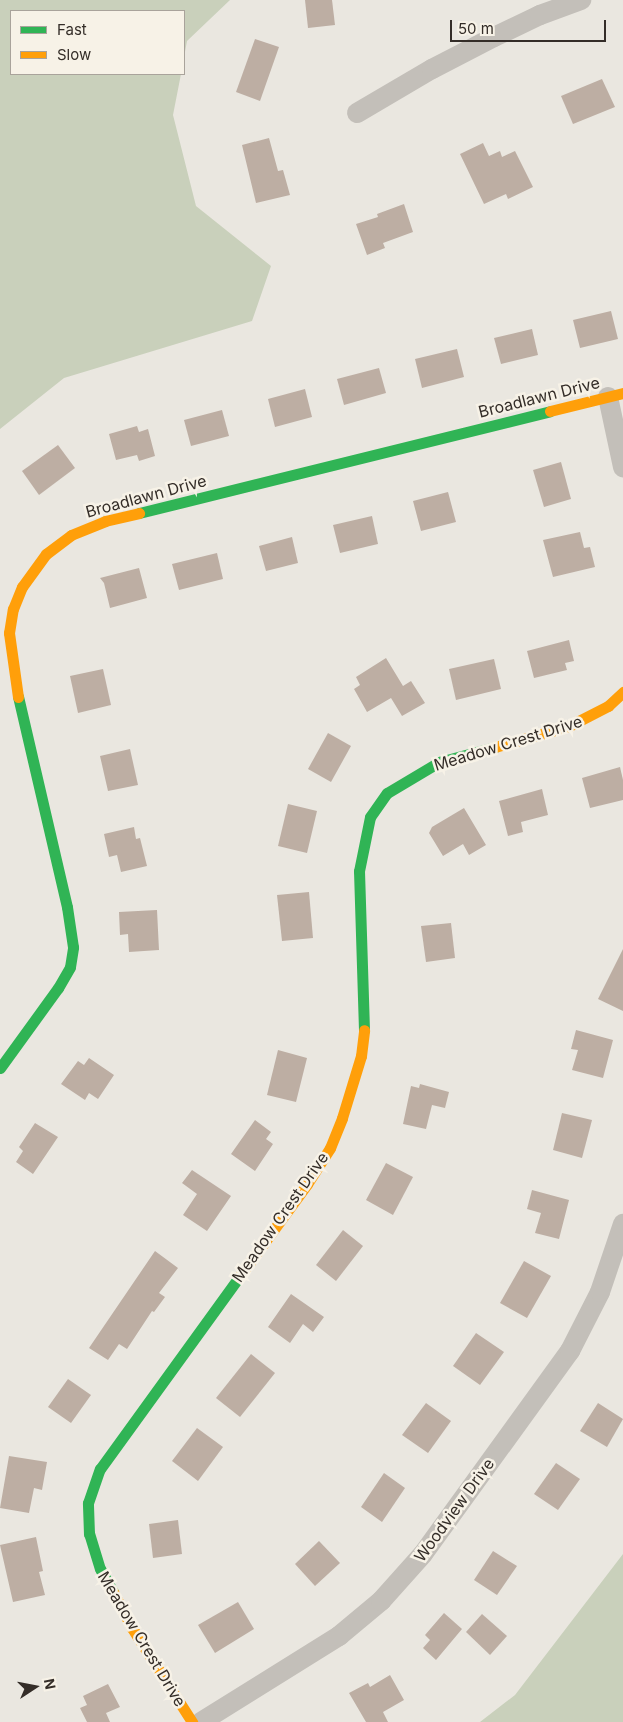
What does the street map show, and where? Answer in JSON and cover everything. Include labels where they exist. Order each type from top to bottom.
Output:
[{"type":"street","points":[[357,113],[538,8],[581,0]]},
{"type":"street","points":[[615,395],[623,467]]},
{"type":"street","name":"Broadlawn Drive","points":[[0,1068],[58,988],[70,967],[73,947],[67,907],[17,691],[9,633],[13,609],[22,586],[46,554],[71,535],[105,521],[615,395]]},
{"type":"street","name":"Meadow Crest Drive","points":[[192,1722],[132,1628],[100,1569],[89,1534],[88,1503],[100,1469],[307,1184],[330,1148],[342,1118],[361,1056],[366,1024],[359,870],[370,817],[387,793],[402,782],[439,762],[569,726],[608,706],[623,692]]},
{"type":"street","name":"Woodview Drive","points":[[201,1722],[339,1636],[381,1601],[423,1554],[570,1351],[600,1292],[623,1224]]},
{"type":"green space","points":[[0,0],[230,0],[187,41],[185,52],[185,10],[10,10],[10,75],[181,75],[173,115],[196,206],[271,266],[252,321],[64,378],[0,429]]},
{"type":"green space","points":[[623,1554],[623,1722],[480,1722],[515,1695]]},
{"type":"building","points":[[305,0],[332,0],[335,25],[308,28]]},
{"type":"building","points":[[255,39],[279,47],[260,101],[236,92]]},
{"type":"building","points":[[602,79],[615,107],[573,124],[561,96]]},
{"type":"building","points":[[269,138],[278,171],[283,170],[290,195],[256,203],[242,145]]},
{"type":"building","points":[[483,143],[489,156],[500,151],[502,157],[515,151],[533,187],[508,199],[506,194],[484,204],[460,154]]},
{"type":"building","points":[[404,204],[413,232],[383,243],[385,248],[367,255],[356,224],[378,217],[377,214]]},
{"type":"building","points":[[611,311],[618,339],[580,348],[573,320]]},
{"type":"building","points":[[532,329],[538,355],[501,364],[494,338]]},
{"type":"building","points":[[457,349],[464,377],[422,388],[415,359]]},
{"type":"building","points":[[379,368],[386,393],[344,405],[337,379]]},
{"type":"building","points":[[305,389],[312,417],[275,427],[268,399]]},
{"type":"building","points":[[222,410],[229,436],[191,446],[184,420]]},
{"type":"building","points":[[137,426],[139,432],[148,429],[155,456],[139,461],[137,455],[116,460],[109,434]]},
{"type":"building","points":[[58,445],[75,468],[39,495],[22,471]]},
{"type":"building","points":[[561,462],[571,499],[544,507],[533,470]]},
{"type":"building","points":[[448,492],[456,522],[421,531],[413,501]]},
{"type":"building","points":[[372,516],[378,544],[340,553],[333,525]]},
{"type":"building","points":[[580,532],[584,548],[590,547],[595,567],[553,577],[543,540]]},
{"type":"building","points":[[292,537],[298,563],[266,571],[259,546]]},
{"type":"building","points":[[217,553],[223,579],[179,590],[172,564]]},
{"type":"building","points":[[139,568],[147,598],[110,608],[104,583],[100,578]]},
{"type":"building","points":[[569,640],[574,661],[565,663],[567,670],[534,678],[527,651]]},
{"type":"building","points":[[386,658],[403,686],[411,681],[425,703],[402,716],[391,698],[367,712],[354,689],[360,685],[356,677]]},
{"type":"building","points":[[494,659],[501,689],[456,700],[449,669]]},
{"type":"building","points":[[103,669],[111,705],[78,713],[70,676]]},
{"type":"building","points":[[328,733],[351,746],[331,782],[308,769]]},
{"type":"building","points":[[130,749],[138,785],[108,791],[100,756]]},
{"type":"building","points":[[620,767],[623,780],[623,800],[590,808],[582,778]]},
{"type":"building","points":[[542,789],[548,815],[521,822],[523,832],[508,836],[499,801]]},
{"type":"building","points":[[288,804],[317,811],[307,853],[278,846]]},
{"type":"building","points":[[464,808],[486,845],[469,855],[463,844],[443,856],[429,833],[432,827]]},
{"type":"building","points":[[134,827],[136,839],[140,838],[147,866],[121,872],[117,855],[109,857],[104,834]]},
{"type":"building","points":[[309,892],[313,938],[282,941],[277,895]]},
{"type":"building","points":[[157,910],[159,950],[129,952],[128,934],[120,935],[119,912]]},
{"type":"building","points":[[451,923],[455,958],[426,962],[421,926]]},
{"type":"building","points":[[623,949],[623,1011],[598,999]]},
{"type":"building","points":[[576,1030],[613,1040],[603,1078],[572,1070],[578,1050],[571,1049]]},
{"type":"building","points":[[278,1050],[307,1058],[296,1102],[267,1095]]},
{"type":"building","points":[[89,1058],[114,1075],[98,1099],[89,1093],[85,1100],[61,1084],[78,1061],[84,1065]]},
{"type":"building","points":[[420,1084],[449,1092],[445,1108],[432,1105],[426,1129],[403,1124],[411,1086],[419,1088]]},
{"type":"building","points":[[562,1113],[592,1120],[582,1158],[553,1150]]},
{"type":"building","points":[[255,1120],[271,1132],[266,1139],[273,1144],[255,1171],[231,1154]]},
{"type":"building","points":[[35,1123],[58,1137],[33,1174],[16,1162],[23,1151],[19,1147]]},
{"type":"building","points":[[386,1163],[413,1177],[393,1215],[366,1200]]},
{"type":"building","points":[[192,1170],[231,1196],[207,1231],[183,1215],[197,1194],[182,1183]]},
{"type":"building","points":[[532,1190],[569,1200],[559,1239],[535,1233],[541,1213],[527,1209]]},
{"type":"building","points":[[343,1230],[363,1246],[336,1281],[316,1265]]},
{"type":"building","points":[[155,1251],[178,1268],[159,1293],[165,1297],[154,1312],[152,1311],[127,1349],[119,1344],[108,1360],[89,1348]]},
{"type":"building","points":[[524,1261],[551,1276],[527,1318],[500,1303]]},
{"type":"building","points":[[291,1294],[324,1317],[313,1332],[303,1324],[290,1343],[268,1327]]},
{"type":"building","points":[[476,1333],[504,1352],[480,1385],[453,1366]]},
{"type":"building","points":[[251,1354],[275,1373],[240,1417],[216,1398]]},
{"type":"building","points":[[68,1379],[91,1395],[71,1423],[48,1407]]},
{"type":"building","points":[[426,1403],[451,1421],[428,1453],[402,1435]]},
{"type":"building","points":[[598,1403],[623,1419],[607,1447],[580,1431]]},
{"type":"building","points":[[197,1428],[223,1447],[198,1481],[172,1461]]},
{"type":"building","points":[[9,1456],[47,1462],[42,1490],[34,1488],[29,1513],[0,1508]]},
{"type":"building","points":[[556,1463],[580,1479],[558,1510],[534,1494]]},
{"type":"building","points":[[384,1473],[405,1488],[382,1522],[361,1507]]},
{"type":"building","points":[[178,1520],[182,1554],[153,1558],[149,1524]]},
{"type":"building","points":[[36,1537],[43,1571],[39,1572],[45,1595],[13,1602],[0,1545]]},
{"type":"building","points":[[319,1541],[340,1563],[315,1586],[295,1564]]},
{"type":"building","points":[[493,1551],[517,1566],[497,1595],[474,1580]]},
{"type":"building","points":[[238,1602],[254,1629],[215,1653],[198,1625]]},
{"type":"building","points":[[444,1613],[462,1629],[436,1660],[423,1648],[430,1640],[425,1635]]},
{"type":"building","points":[[482,1614],[507,1636],[490,1655],[466,1632]]},
{"type":"building","points":[[390,1675],[404,1700],[383,1712],[388,1722],[366,1722],[349,1693],[368,1683],[370,1687]]},
{"type":"building","points":[[108,1684],[120,1707],[106,1713],[110,1722],[87,1722],[80,1708],[87,1705],[83,1696]]},
{"type":"traffic: fast","points":[[139,513],[550,411]]},
{"type":"traffic: fast","points":[[0,1068],[58,988],[70,967],[73,947],[67,907],[18,697]]},
{"type":"traffic: fast","points":[[364,1030],[359,871],[370,817],[387,793],[439,762],[495,747]]},
{"type":"traffic: fast","points":[[113,1592],[100,1569],[89,1534],[88,1503],[100,1469],[239,1277]]},
{"type":"traffic: slow","points":[[550,411],[623,393]]},
{"type":"traffic: slow","points":[[18,697],[9,633],[13,609],[22,587],[46,554],[71,535],[105,521],[139,513]]},
{"type":"traffic: slow","points":[[495,747],[569,726],[608,706],[623,692]]},
{"type":"traffic: slow","points":[[239,1277],[307,1184],[330,1148],[342,1118],[361,1056],[364,1030]]},
{"type":"traffic: slow","points":[[113,1592],[132,1628],[192,1722]]}]
